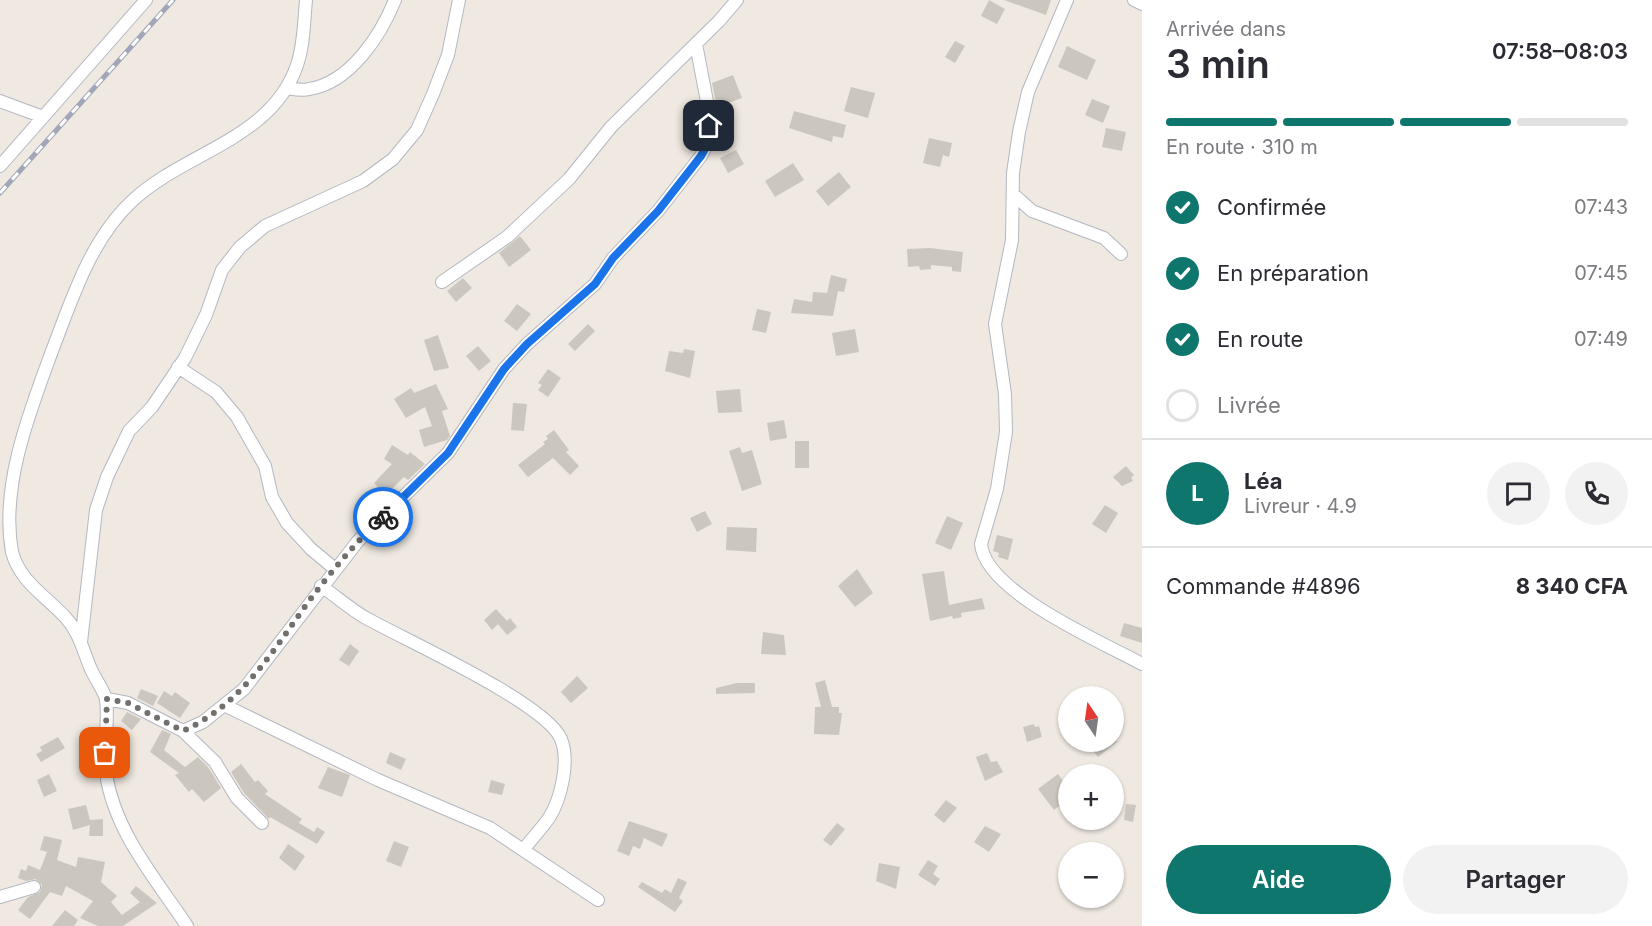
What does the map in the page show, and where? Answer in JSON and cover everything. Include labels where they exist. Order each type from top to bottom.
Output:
[{"type":"street","points":[[0,166],[146,0]]},
{"type":"street","points":[[187,926],[130,842],[113,805],[105,772],[107,699],[91,669],[81,642],[67,619],[26,582],[12,553],[7,518],[12,476],[24,426],[75,292],[90,259],[131,202],[176,170],[225,143],[272,108],[286,88],[297,64],[306,0]]},
{"type":"street","points":[[286,88],[309,90],[327,83],[346,70],[373,41],[395,0]]},
{"type":"street","points":[[81,642],[96,510],[107,477],[129,431],[152,406],[178,367],[206,315],[222,270],[240,247],[265,226],[363,181],[393,159],[417,130],[448,55],[459,0]]},
{"type":"street","points":[[442,282],[507,237],[569,179],[611,127],[696,44],[737,0]]},
{"type":"street","points":[[1067,0],[1028,92],[1019,132],[1012,194],[1012,240],[995,324],[1005,393],[1006,432],[997,489],[981,544],[982,553],[989,566],[1028,600],[1058,620],[1142,664]]},
{"type":"street","points":[[1134,0],[1142,4]]},
{"type":"street","points":[[183,731],[203,722],[244,689],[321,586],[358,541],[448,453],[504,369],[527,344],[595,284],[613,258],[658,211],[701,156],[709,141],[709,112],[696,44]]},
{"type":"street","points":[[0,101],[43,117]]},
{"type":"street","points":[[1012,194],[1032,211],[1104,238],[1121,254]]},
{"type":"street","points":[[178,367],[216,392],[237,417],[265,466],[272,497],[287,523],[311,549],[335,569]]},
{"type":"street","points":[[321,586],[363,616],[501,690],[545,718],[561,739],[564,757],[558,796],[549,818],[523,850]]},
{"type":"street","points":[[107,699],[128,703],[183,731],[215,762],[237,798],[262,823]]},
{"type":"street","points":[[224,705],[378,780],[490,828],[598,900]]},
{"type":"street","points":[[0,897],[34,887]]},
{"type":"building","points":[[989,0],[1005,9],[997,24],[981,16]]},
{"type":"building","points":[[1004,0],[1051,0],[1046,15]]},
{"type":"building","points":[[955,41],[965,46],[955,63],[945,57]]},
{"type":"building","points":[[1067,46],[1096,60],[1087,80],[1058,67]]},
{"type":"building","points":[[733,75],[742,98],[717,107],[712,83]]},
{"type":"building","points":[[851,87],[875,93],[868,118],[844,111]]},
{"type":"building","points":[[1092,99],[1110,106],[1103,123],[1085,115]]},
{"type":"building","points":[[794,111],[846,125],[843,138],[833,136],[832,142],[789,128]]},
{"type":"building","points":[[1106,128],[1126,132],[1122,151],[1102,147]]},
{"type":"building","points":[[929,138],[952,143],[949,157],[943,155],[940,167],[923,163]]},
{"type":"building","points":[[736,150],[744,164],[728,173],[720,158]]},
{"type":"building","points":[[793,163],[804,180],[775,197],[765,181]]},
{"type":"building","points":[[839,172],[851,187],[828,206],[816,191]]},
{"type":"building","points":[[520,236],[531,250],[509,267],[499,253]]},
{"type":"building","points":[[930,248],[963,252],[961,272],[952,271],[952,267],[931,265],[931,269],[920,270],[919,266],[908,267],[907,249]]},
{"type":"building","points":[[831,275],[847,279],[844,292],[838,291],[833,316],[791,313],[794,299],[812,302],[813,292],[827,293]]},
{"type":"building","points":[[463,278],[472,288],[456,302],[447,291]]},
{"type":"building","points":[[517,304],[531,314],[517,331],[504,321]]},
{"type":"building","points":[[757,309],[771,312],[766,333],[752,330]]},
{"type":"building","points":[[588,324],[595,331],[575,351],[568,344]]},
{"type":"building","points":[[855,329],[859,352],[836,356],[832,333]]},
{"type":"building","points":[[438,335],[449,368],[434,371],[424,340]]},
{"type":"building","points":[[478,346],[491,361],[479,371],[466,356]]},
{"type":"building","points":[[684,349],[695,351],[690,378],[665,371],[669,351],[683,353]]},
{"type":"building","points":[[548,369],[561,378],[548,397],[538,390],[542,385],[538,383]]},
{"type":"building","points":[[436,384],[448,409],[442,411],[450,436],[447,440],[424,447],[419,430],[432,426],[425,407],[406,418],[394,399],[411,388],[414,393]]},
{"type":"building","points":[[740,389],[742,412],[718,413],[716,391]]},
{"type":"building","points":[[513,403],[527,404],[524,431],[511,430]]},
{"type":"building","points":[[784,420],[787,438],[770,441],[767,423]]},
{"type":"building","points":[[554,430],[569,450],[566,452],[579,466],[570,475],[553,458],[528,477],[518,465],[545,444],[543,442],[548,439],[546,436]]},
{"type":"building","points":[[795,441],[809,441],[809,468],[795,468]]},
{"type":"building","points":[[392,445],[408,455],[410,452],[425,464],[408,480],[404,477],[386,495],[374,483],[392,464],[384,459]]},
{"type":"building","points":[[740,447],[742,453],[752,450],[762,484],[742,491],[729,451]]},
{"type":"building","points":[[1126,466],[1134,475],[1131,478],[1133,481],[1122,486],[1113,477]]},
{"type":"building","points":[[1105,505],[1118,513],[1106,533],[1092,524]]},
{"type":"building","points":[[705,511],[712,524],[697,532],[690,518]]},
{"type":"building","points":[[947,516],[963,523],[951,550],[935,543]]},
{"type":"building","points":[[727,527],[757,528],[756,552],[726,550]]},
{"type":"building","points":[[997,535],[1013,539],[1008,560],[998,557],[999,553],[993,551]]},
{"type":"building","points":[[857,569],[873,593],[855,607],[838,586]]},
{"type":"building","points":[[944,571],[949,605],[982,598],[985,609],[961,613],[962,617],[953,619],[952,616],[930,621],[922,574]]},
{"type":"building","points":[[496,609],[507,621],[510,618],[517,627],[507,635],[498,624],[492,630],[484,620]]},
{"type":"building","points":[[1124,623],[1142,628],[1142,643],[1120,636]]},
{"type":"building","points":[[763,632],[784,635],[786,655],[761,654]]},
{"type":"building","points":[[350,644],[359,651],[349,666],[339,660]]},
{"type":"building","points":[[577,676],[588,688],[571,703],[561,692]]},
{"type":"building","points":[[825,680],[832,707],[839,707],[839,713],[842,713],[839,735],[814,734],[815,707],[821,707],[815,683]]},
{"type":"building","points":[[737,683],[755,683],[755,693],[716,694],[716,688]]},
{"type":"building","points":[[141,689],[158,696],[153,706],[137,698]]},
{"type":"building","points":[[164,691],[172,696],[175,692],[190,703],[180,718],[157,703]]},
{"type":"building","points":[[127,712],[141,719],[132,730],[121,721]]},
{"type":"building","points":[[1034,724],[1035,727],[1039,726],[1042,737],[1027,742],[1023,727]]},
{"type":"building","points":[[162,730],[171,734],[164,750],[185,767],[198,757],[208,767],[221,788],[204,802],[192,789],[189,792],[175,775],[179,773],[150,752]]},
{"type":"building","points":[[58,737],[65,748],[41,762],[36,754],[42,751],[40,747]]},
{"type":"building","points":[[390,752],[406,759],[401,770],[386,763]]},
{"type":"building","points":[[1094,752],[1104,752],[1098,757]]},
{"type":"building","points":[[987,753],[991,762],[997,761],[1003,772],[985,781],[976,757]]},
{"type":"building","points":[[241,764],[255,782],[258,780],[268,791],[265,794],[302,819],[299,823],[314,832],[317,827],[325,832],[317,844],[270,817],[269,819],[244,793],[231,772]]},
{"type":"building","points":[[328,767],[350,775],[342,797],[318,788]]},
{"type":"building","points":[[49,774],[57,791],[44,797],[37,780]]},
{"type":"building","points":[[1058,774],[1058,807],[1054,810],[1038,789]]},
{"type":"building","points":[[491,780],[505,784],[502,795],[488,792]]},
{"type":"building","points":[[946,800],[957,808],[944,823],[934,815]]},
{"type":"building","points":[[1126,804],[1136,805],[1133,822],[1124,820]]},
{"type":"building","points":[[86,805],[90,820],[103,819],[103,836],[89,836],[90,825],[73,830],[68,809]]},
{"type":"building","points":[[629,821],[668,834],[662,847],[644,838],[640,849],[633,846],[629,856],[617,851]]},
{"type":"building","points":[[837,823],[845,829],[831,846],[823,840]]},
{"type":"building","points":[[985,826],[1001,834],[989,852],[974,842]]},
{"type":"building","points":[[44,836],[62,840],[57,860],[76,867],[78,857],[105,862],[101,882],[117,896],[111,902],[122,915],[140,902],[130,893],[136,886],[157,903],[123,926],[98,926],[80,918],[93,901],[66,886],[62,896],[50,892],[30,919],[18,910],[28,897],[40,892],[42,885],[36,879],[26,881],[18,878],[21,869],[26,871],[28,865],[40,870],[47,852],[40,850]]},
{"type":"building","points":[[394,841],[409,847],[401,867],[386,861]]},
{"type":"building","points":[[288,844],[305,856],[295,871],[279,858]]},
{"type":"building","points":[[928,860],[938,866],[933,874],[940,879],[935,886],[918,875]]},
{"type":"building","points":[[879,863],[900,867],[896,889],[876,881]]},
{"type":"building","points":[[678,878],[687,882],[679,898],[683,901],[675,912],[638,887],[642,882],[662,893],[665,889],[671,893]]},
{"type":"building","points":[[65,910],[78,920],[74,926],[52,926]]},
{"type":"railway","points":[[0,193],[173,0]]},
{"type":"way so far","points":[[105,753],[107,699],[128,703],[183,731],[203,722],[244,689],[316,592],[358,541],[383,517]]},
{"type":"route","points":[[383,517],[448,453],[476,407],[504,369],[527,344],[566,312],[595,284],[613,258],[658,211],[701,156],[709,141],[709,126]]}]
